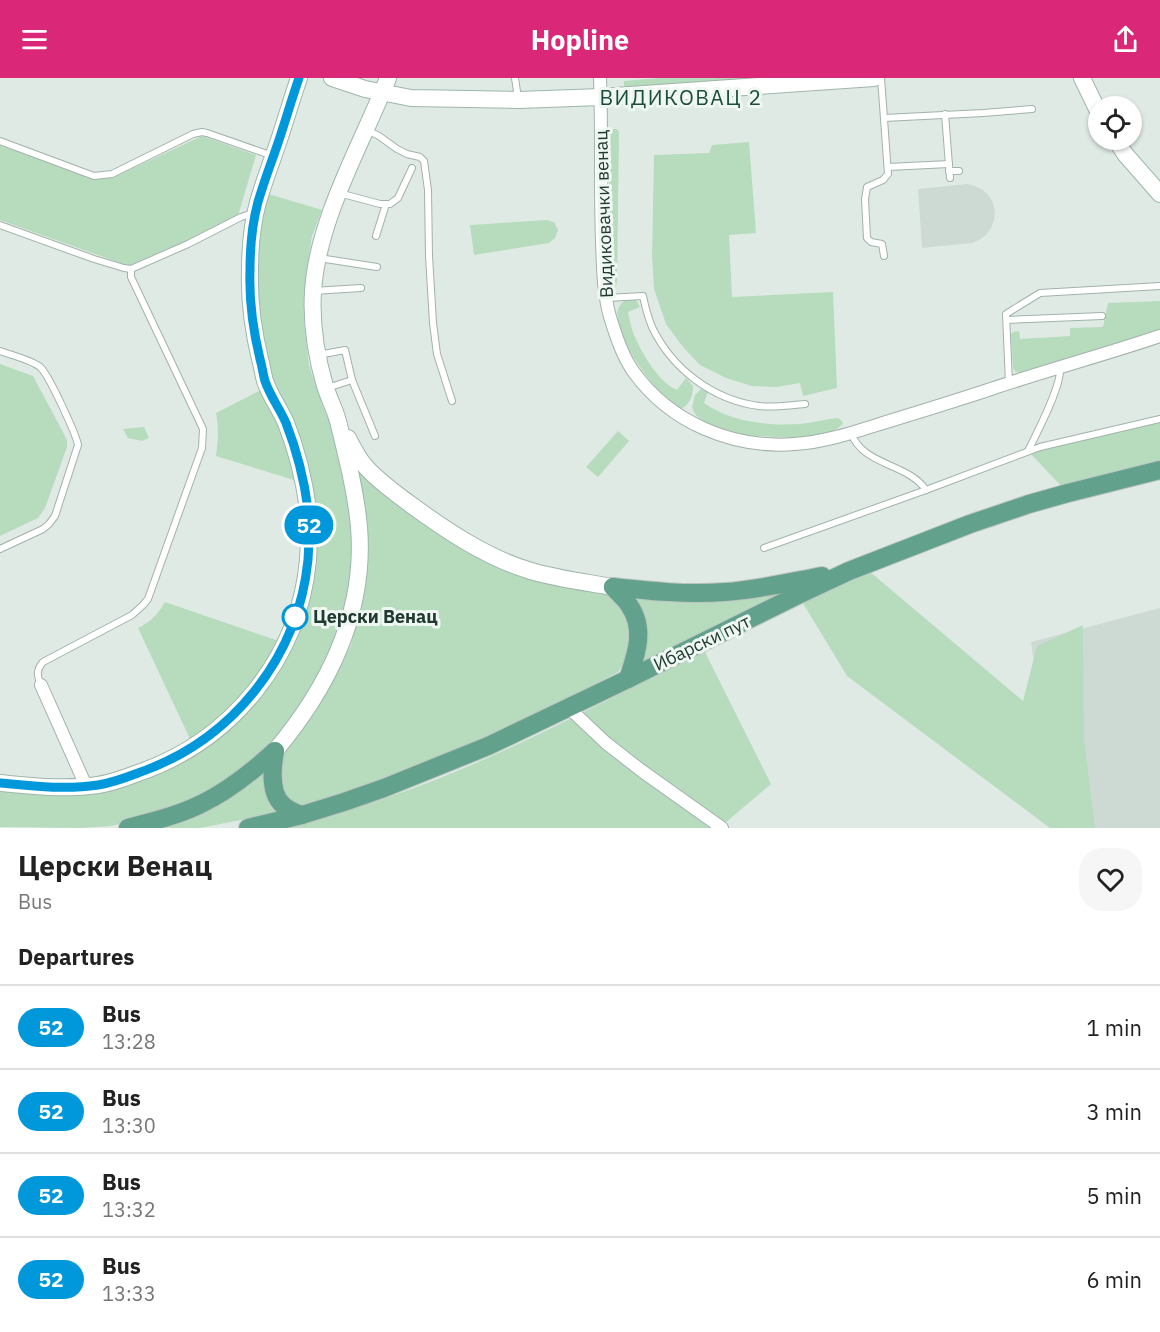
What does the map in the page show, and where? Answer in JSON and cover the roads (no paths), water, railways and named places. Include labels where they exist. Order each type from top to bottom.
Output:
[{"type":"main road","name":"Ибарски пут","points":[[248,828],[344,802],[488,746],[849,571],[978,521],[1029,504],[1160,470]]},
{"type":"main road","points":[[612,587],[675,592],[725,592],[748,590],[849,571]]},
{"type":"main road","points":[[612,587],[630,605],[638,623],[638,646],[628,679]]},
{"type":"main road","points":[[274,751],[273,781],[277,797],[286,808],[302,815]]},
{"type":"main road","points":[[128,828],[167,817],[203,803],[246,776],[274,751]]},
{"type":"street","points":[[0,783],[47,786],[97,785],[163,764],[185,753],[220,728],[243,706],[264,678],[285,643],[297,612],[307,569],[308,511],[300,463],[285,422],[265,381],[257,347],[250,271],[258,202],[299,78]]},
{"type":"street","points":[[332,78],[365,89],[385,86],[411,98],[519,100],[601,97],[874,78]]},
{"type":"street","name":"Видиковачки венац","points":[[600,78],[600,207],[603,273],[606,298],[619,343],[633,370],[660,402],[687,420],[710,431],[756,444],[797,444],[850,433],[1160,336]]},
{"type":"street","points":[[1082,78],[1091,96]]},
{"type":"street","points":[[274,751],[291,732],[314,699],[329,671],[345,635],[358,584],[359,530],[354,495],[338,422],[317,355],[313,291],[318,258],[329,219],[385,86]]},
{"type":"street","points":[[1124,150],[1160,194]]},
{"type":"street","points":[[338,422],[360,460],[384,485],[467,543],[530,571],[612,587]]},
{"type":"street","points":[[41,685],[87,786]]},
{"type":"street","points":[[569,708],[606,743],[722,828]]},
{"type":"lane","points":[[515,78],[519,100]]},
{"type":"lane","points":[[881,78],[888,174],[885,179],[869,185],[865,194],[867,238],[871,242],[882,243],[884,256]]},
{"type":"lane","points":[[885,118],[1032,109]]},
{"type":"lane","points":[[945,114],[949,175],[959,171]]},
{"type":"lane","points":[[366,129],[397,149],[420,157],[424,161],[428,190],[433,324],[437,354],[452,401]]},
{"type":"lane","points":[[0,141],[94,177],[112,174],[193,134],[202,132],[274,156]]},
{"type":"lane","points":[[888,167],[949,164]]},
{"type":"lane","points":[[339,193],[390,204],[398,198],[412,168]]},
{"type":"lane","points":[[376,236],[386,204]]},
{"type":"lane","points":[[0,225],[94,259],[131,269],[241,217],[255,215]]},
{"type":"lane","points":[[318,258],[377,267]]},
{"type":"lane","points":[[41,685],[37,674],[43,662],[132,615],[143,606],[148,598],[202,448],[203,429],[131,277],[131,269]]},
{"type":"lane","points":[[1009,383],[1006,314],[1040,293],[1160,286]]},
{"type":"lane","points":[[313,291],[361,288]]},
{"type":"lane","points":[[606,298],[643,296],[652,327],[664,347],[692,377],[714,392],[734,400],[761,406],[805,404]]},
{"type":"lane","points":[[1006,320],[1102,316]]},
{"type":"lane","points":[[317,355],[345,350],[352,380],[375,436]]},
{"type":"lane","points":[[0,351],[40,367],[46,374],[68,418],[78,445],[55,516],[49,524],[0,549]]},
{"type":"lane","points":[[1028,451],[1056,389],[1061,373],[1060,368]]},
{"type":"lane","points":[[326,388],[352,380]]},
{"type":"lane","points":[[764,548],[1028,451],[1160,419]]},
{"type":"lane","points":[[850,433],[861,449],[916,479],[926,490]]},
{"type":"place","name":"Церски Венац","points":[[295,617]]},
{"type":"district","name":"ВИДИКОВАЦ 2","points":[[681,98]]}]
